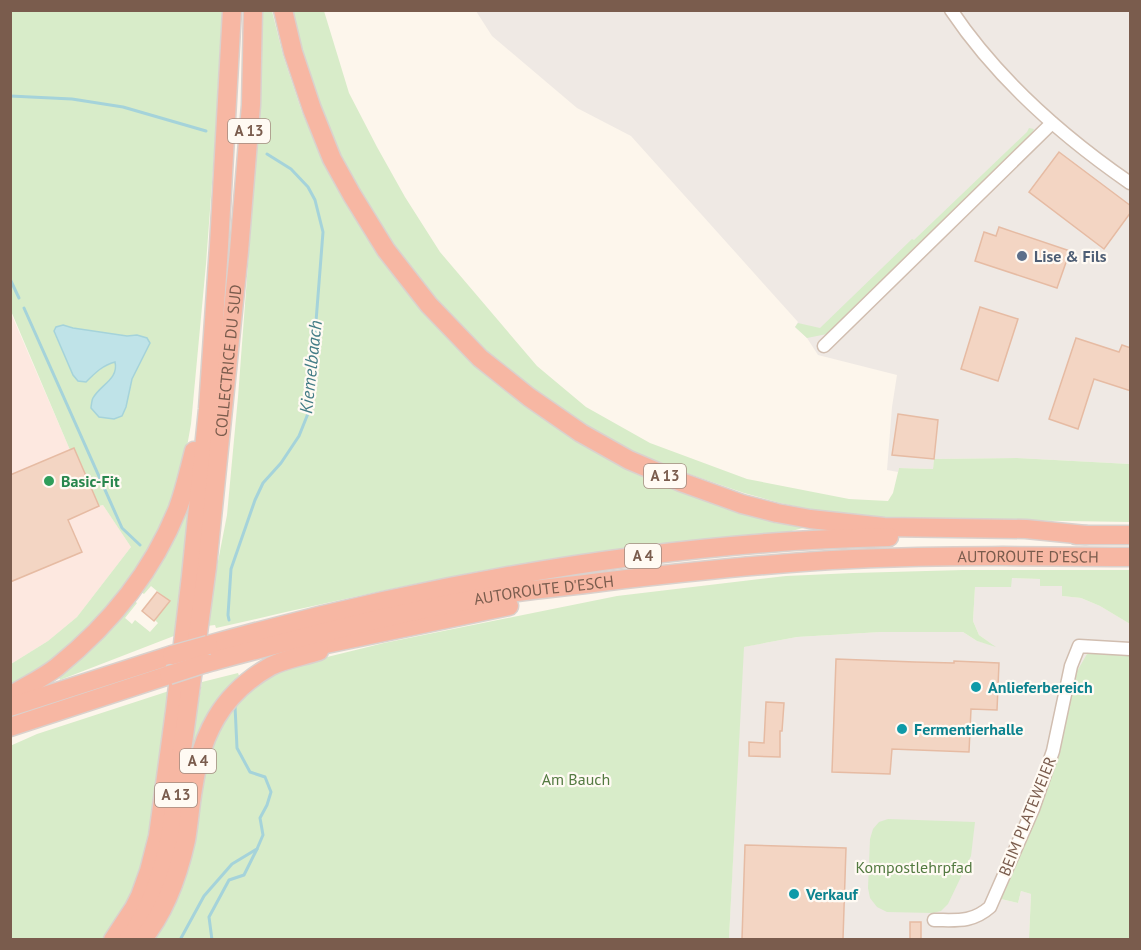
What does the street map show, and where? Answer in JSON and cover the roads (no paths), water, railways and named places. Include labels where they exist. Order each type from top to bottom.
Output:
[{"type":"highway","name":"A 13","points":[[219,246],[232,10]]},
{"type":"highway","name":"COLLECTRICE DU SUD","points":[[128,939],[139,924],[151,900],[170,838],[189,709],[207,567],[240,251],[251,105],[253,10]]},
{"type":"highway","name":"A 13","points":[[283,10],[293,52],[312,110],[332,159],[386,250],[429,305],[480,358],[529,397],[581,433],[629,460],[681,483],[742,504],[777,513],[884,527],[1026,528],[1086,535]]},
{"type":"highway","points":[[10,696],[56,668],[101,627],[147,568],[167,532],[186,483],[195,447],[219,246]]},
{"type":"highway","name":"A 4","points":[[113,939],[140,896],[158,836],[191,576],[208,409],[219,246]]},
{"type":"highway","name":"AUTOROUTE D'ESCH","points":[[10,707],[172,655],[296,621],[418,592],[578,565],[645,555],[761,543],[855,538],[1131,535]]},
{"type":"highway","name":"AUTOROUTE D'ESCH","points":[[10,727],[168,681],[315,634],[517,592],[723,568],[854,559],[964,556],[1131,557]]},
{"type":"highway","name":"A 4","points":[[204,670],[633,578]]},
{"type":"highway","name":"A 4","points":[[141,939],[160,912],[176,879],[186,838],[199,754],[220,710],[252,678],[273,665],[319,651],[334,643]]},
{"type":"highway","name":"A 4","points":[[10,740],[168,681]]},
{"type":"street","points":[[951,10],[996,68],[1052,123],[1096,159],[1131,183]]},
{"type":"street","points":[[824,346],[1052,123]]},
{"type":"street","name":"BEIM PLATEWEIER","points":[[934,920],[967,920],[981,915],[990,907],[1033,809],[1053,751],[1071,666],[1079,646],[1131,649]]},
{"type":"water","points":[[63,325],[147,338],[150,343],[132,379],[122,416],[114,419],[99,417],[91,408],[96,393],[112,377],[115,362],[103,367],[86,382],[78,381],[73,375],[54,331],[56,327]]},
{"type":"waterway","name":"Kiemelbaach","points":[[10,96],[72,99],[123,107],[206,131]]},
{"type":"waterway","name":"Kiemelbaach","points":[[229,620],[231,569],[255,500],[263,483],[281,463],[299,436],[309,411],[323,232],[315,200],[308,187],[291,169],[267,154]]},
{"type":"waterway","name":"Kiemelbaach","points":[[10,279],[19,298]]},
{"type":"waterway","name":"Kiemelbaach","points":[[24,308],[122,528],[140,545]]},
{"type":"waterway","name":"Kiemelbaach","points":[[180,940],[204,896],[232,864],[257,849],[263,835],[260,818],[271,792],[265,777],[250,772],[237,748],[235,706]]},
{"type":"waterway","points":[[212,940],[209,917],[229,880],[244,875],[257,849]]},
{"type":"place","name":"Lise & Fils","points":[[1022,256]]},
{"type":"place","name":"Basic-Fit","points":[[49,481]]},
{"type":"place","name":"Anlieferbereich","points":[[976,687]]},
{"type":"place","name":"Fermentierhalle","points":[[902,729]]},
{"type":"place","name":"Verkauf","points":[[794,894]]},
{"type":"park label","name":"Am Bauch","points":[[576,779]]},
{"type":"park label","name":"Kompostlehrpfad","points":[[914,867]]}]
